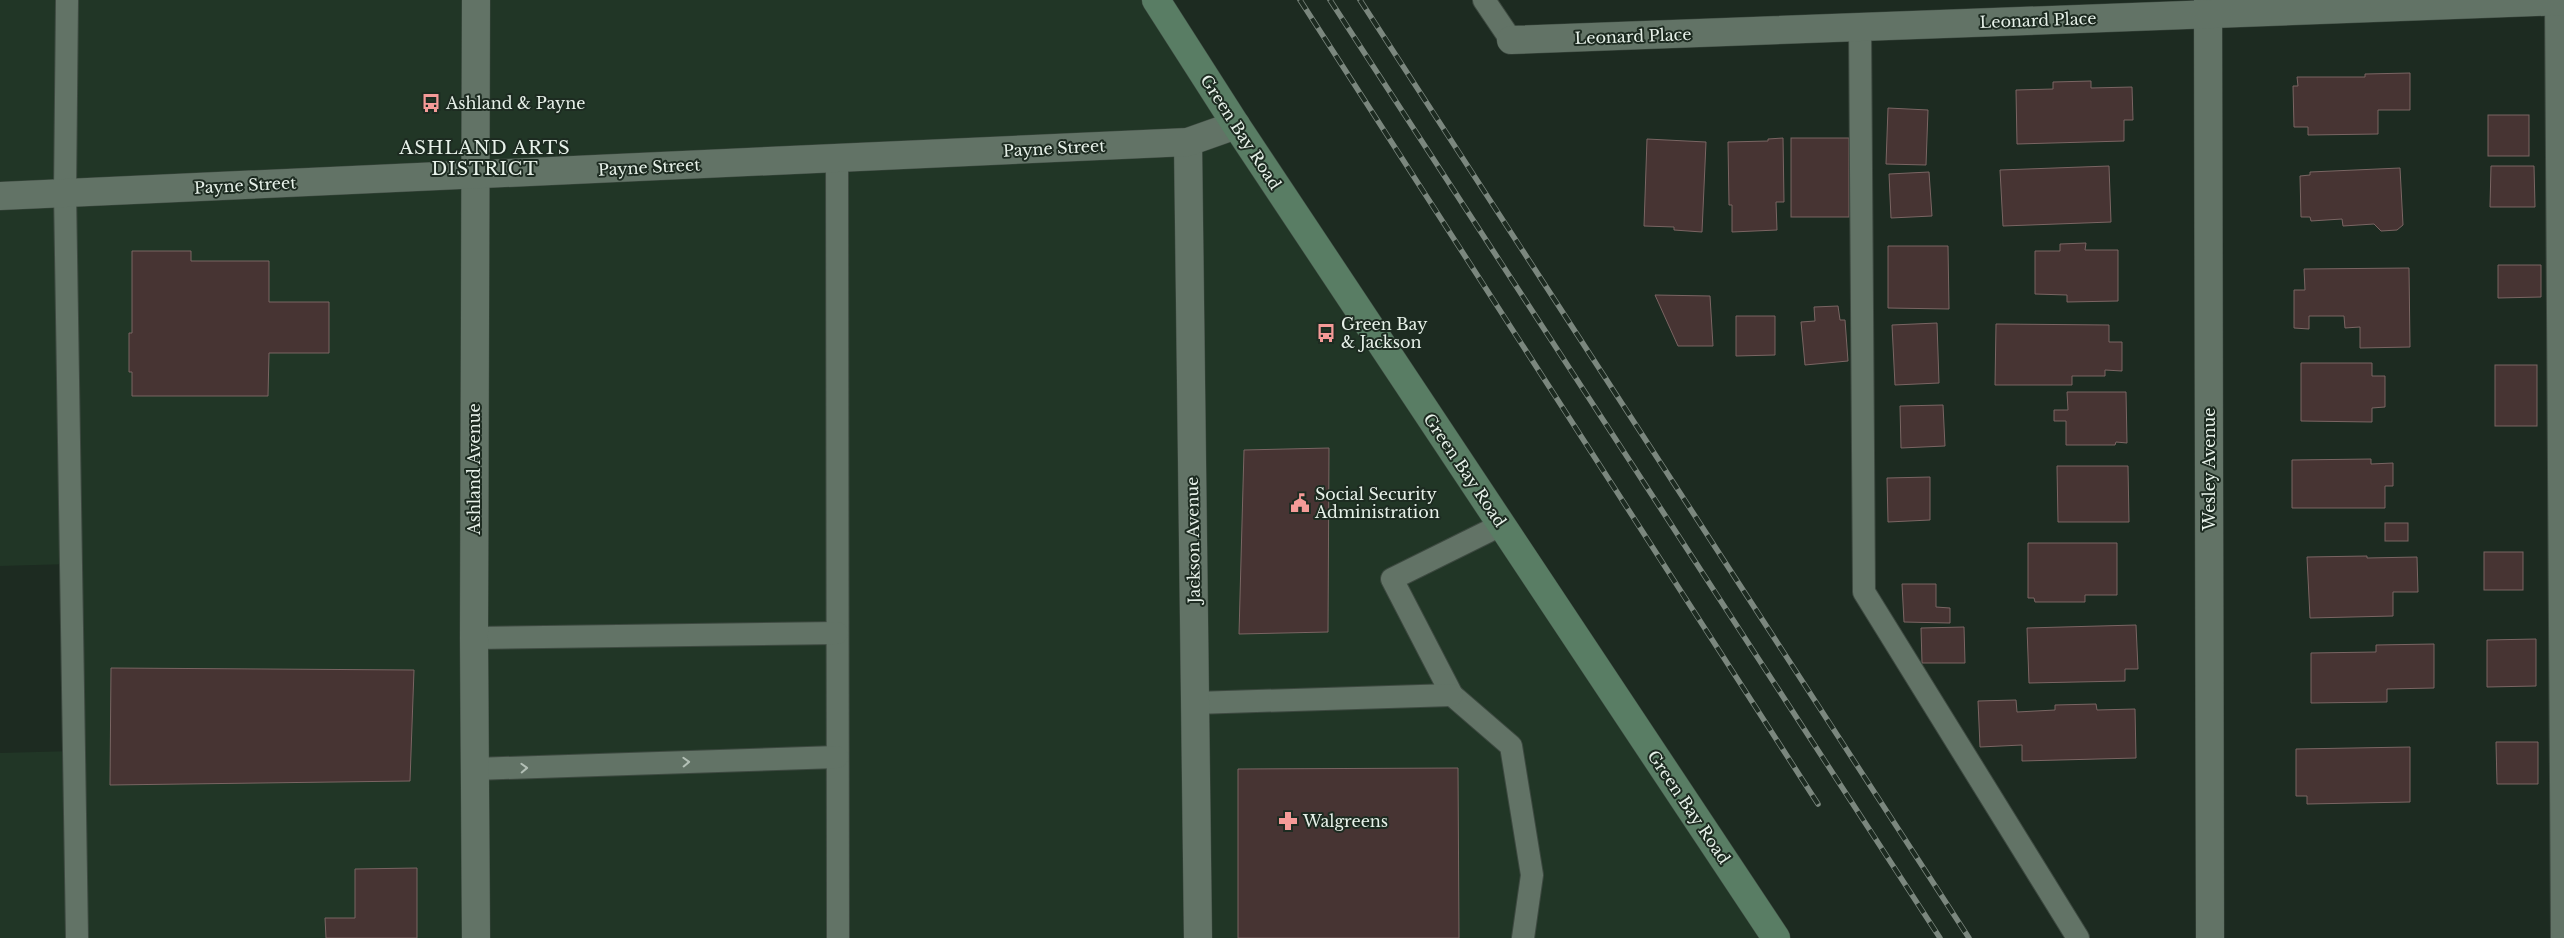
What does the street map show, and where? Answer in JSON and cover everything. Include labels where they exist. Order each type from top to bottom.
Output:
[{"type":"main road","name":"Green Bay Road","points":[[1156,0],[1236,125],[1776,938]]},
{"type":"street","name":"Ashland Avenue","points":[[476,0],[474,638],[476,938]]},
{"type":"street","name":"Leonard Place","points":[[1511,40],[1860,27],[2208,7],[2560,1]]},
{"type":"street","name":"Wesley Avenue","points":[[2208,7],[2210,938]]},
{"type":"street","name":"Payne Street","points":[[0,196],[1188,142],[1236,125]]},
{"type":"street","name":"Jackson Avenue","points":[[1188,142],[1198,938]]},
{"type":"lane","points":[[66,0],[65,193],[77,938]]},
{"type":"lane","points":[[1484,0],[1511,40]]},
{"type":"lane","points":[[2560,1],[2562,938]]},
{"type":"lane","points":[[1860,27],[1864,592],[2078,938]]},
{"type":"lane","points":[[837,158],[838,938]]},
{"type":"lane","points":[[1501,525],[1392,579],[1452,696],[1511,746],[1532,875],[1523,938]]},
{"type":"lane","points":[[474,638],[837,633]]},
{"type":"lane","points":[[1195,704],[1452,696]]},
{"type":"lane","points":[[475,769],[838,757]]},
{"type":"shaded area","points":[[0,0],[1156,0],[1775,938],[0,938],[0,753],[74,751],[71,564],[0,566]]},
{"type":"building","points":[[2410,73],[2410,110],[2378,110],[2378,134],[2308,135],[2308,127],[2294,127],[2293,86],[2298,86],[2297,77],[2365,77],[2365,74]]},
{"type":"building","points":[[2091,81],[2091,88],[2132,87],[2133,120],[2124,120],[2124,141],[2017,144],[2016,90],[2053,89],[2053,82]]},
{"type":"building","points":[[1888,108],[1928,110],[1926,165],[1886,164]]},
{"type":"building","points":[[2488,115],[2529,115],[2529,156],[2488,156]]},
{"type":"building","points":[[1783,138],[1784,202],[1776,202],[1777,230],[1732,232],[1732,205],[1729,205],[1728,142],[1768,141],[1768,139]]},
{"type":"building","points":[[1791,138],[1849,138],[1849,217],[1791,217]]},
{"type":"building","points":[[1647,139],[1706,142],[1702,232],[1674,230],[1674,227],[1644,226]]},
{"type":"building","points":[[2109,166],[2111,222],[2003,226],[2000,170]]},
{"type":"building","points":[[2491,166],[2534,166],[2535,207],[2490,207]]},
{"type":"building","points":[[2400,168],[2403,225],[2397,230],[2381,231],[2374,224],[2343,226],[2342,219],[2311,221],[2310,217],[2301,217],[2300,176],[2310,175],[2310,172]]},
{"type":"building","points":[[1929,172],[1932,216],[1891,218],[1889,174]]},
{"type":"building","points":[[2086,243],[2085,250],[2118,250],[2118,301],[2067,302],[2067,295],[2035,294],[2035,251],[2060,251],[2060,244]]},
{"type":"building","points":[[1888,246],[1948,246],[1949,309],[1888,308]]},
{"type":"building","points":[[132,251],[191,251],[191,261],[269,261],[269,302],[329,302],[329,353],[269,353],[268,396],[132,396],[132,372],[129,372],[129,333],[132,333]]},
{"type":"building","points":[[2498,265],[2541,265],[2541,297],[2498,298]]},
{"type":"building","points":[[2409,268],[2410,347],[2360,348],[2360,327],[2345,328],[2344,316],[2309,316],[2309,329],[2294,328],[2294,290],[2305,290],[2304,269]]},
{"type":"building","points":[[1655,295],[1710,296],[1713,346],[1678,346]]},
{"type":"building","points":[[1838,306],[1840,320],[1845,320],[1848,361],[1805,365],[1801,322],[1815,321],[1814,307]]},
{"type":"building","points":[[1736,316],[1775,316],[1775,355],[1736,356]]},
{"type":"building","points":[[1937,323],[1939,383],[1895,385],[1892,325]]},
{"type":"building","points":[[1996,324],[2109,325],[2109,342],[2122,342],[2122,371],[2105,370],[2105,376],[2072,376],[2072,385],[1995,385]]},
{"type":"building","points":[[2301,363],[2372,363],[2372,376],[2385,376],[2385,407],[2372,408],[2372,422],[2301,421]]},
{"type":"building","points":[[2495,365],[2537,365],[2537,426],[2495,426]]},
{"type":"building","points":[[2067,392],[2126,392],[2127,443],[2116,442],[2115,445],[2066,445],[2066,421],[2054,421],[2054,410],[2068,410]]},
{"type":"building","points":[[1943,405],[1945,446],[1901,448],[1900,406]]},
{"type":"building","points":[[1329,448],[1328,632],[1239,634],[1244,450]]},
{"type":"building","points":[[2371,459],[2371,464],[2393,463],[2393,486],[2385,486],[2385,508],[2292,508],[2292,460]]},
{"type":"building","points":[[2057,466],[2128,466],[2129,522],[2058,522]]},
{"type":"building","points":[[1930,477],[1930,520],[1888,522],[1887,478]]},
{"type":"building","points":[[2385,523],[2408,523],[2408,541],[2385,541]]},
{"type":"building","points":[[2028,543],[2117,543],[2117,595],[2085,595],[2085,602],[2035,602],[2034,598],[2028,598]]},
{"type":"building","points":[[2484,552],[2523,552],[2523,590],[2484,590]]},
{"type":"building","points":[[2367,556],[2367,558],[2417,557],[2418,592],[2393,592],[2393,616],[2310,618],[2307,557]]},
{"type":"building","points":[[1902,584],[1936,584],[1936,607],[1950,608],[1950,623],[1904,622]]},
{"type":"building","points":[[2136,625],[2138,669],[2125,669],[2125,681],[2029,683],[2027,628]]},
{"type":"building","points":[[1964,627],[1965,663],[1922,663],[1921,628]]},
{"type":"building","points":[[2536,639],[2536,686],[2487,687],[2487,640]]},
{"type":"building","points":[[2434,644],[2434,688],[2387,689],[2387,702],[2311,703],[2311,653],[2376,652],[2376,645]]},
{"type":"building","points":[[111,668],[414,670],[410,781],[110,785]]},
{"type":"building","points":[[2016,700],[2017,712],[2055,710],[2055,705],[2096,704],[2097,710],[2135,709],[2136,758],[2022,761],[2022,745],[1980,747],[1978,701]]},
{"type":"building","points":[[2496,742],[2538,742],[2538,784],[2497,784]]},
{"type":"building","points":[[2410,747],[2410,802],[2307,804],[2307,796],[2296,796],[2296,749]]},
{"type":"building","name":"Walgreens","points":[[1458,768],[1459,938],[1238,938],[1238,769]]},
{"type":"building","points":[[417,868],[417,938],[326,938],[325,918],[355,918],[355,869]]},
{"type":"railway","points":[[1300,0],[1818,804]]},
{"type":"railway","points":[[1330,0],[1940,938]]},
{"type":"railway","points":[[1360,0],[1969,938]]},
{"type":"place","name":"Ashland & Payne","points":[[431,103]]},
{"type":"place","name":"Green Bay & Jackson","points":[[1326,333]]},
{"type":"place","name":"Social Security Administration","points":[[1300,503]]},
{"type":"place","name":"Walgreens","points":[[1288,821]]},
{"type":"district","name":"ASHLAND ARTS DISTRICT","points":[[485,158]]}]
